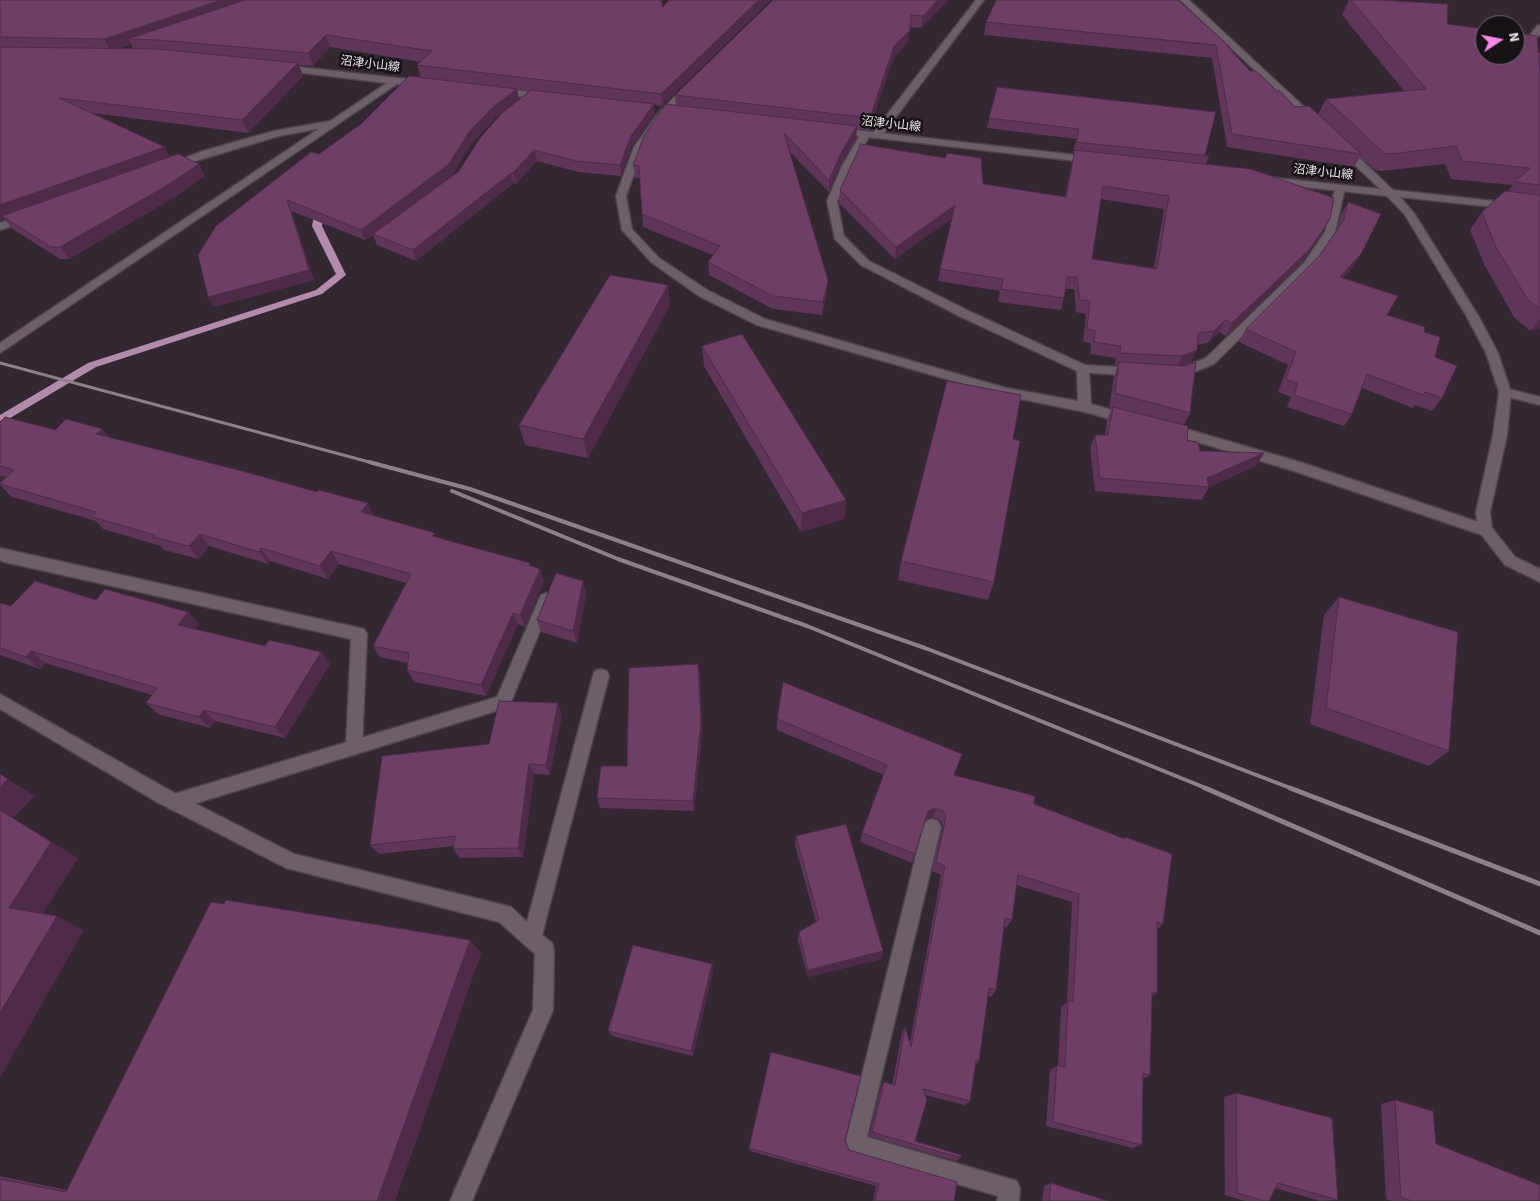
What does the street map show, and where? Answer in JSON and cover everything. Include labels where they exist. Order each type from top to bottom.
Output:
[{"type":"street","points":[[980,0],[847,166],[832,201],[839,237],[865,263],[965,314],[1083,369],[1150,373]]},
{"type":"street","points":[[1184,0],[1319,126]]},
{"type":"street","points":[[1533,59],[1531,39],[1540,28]]},
{"type":"street","name":"沼津小山線","points":[[270,67],[435,85]]},
{"type":"street","points":[[698,79],[664,112],[639,147],[621,196],[627,230],[655,260],[703,293],[761,322],[1006,392],[1085,407],[1140,422]]},
{"type":"street","points":[[0,349],[395,81]]},
{"type":"street","points":[[484,90],[561,98]]},
{"type":"street","points":[[517,107],[532,95]]},
{"type":"street","points":[[160,170],[207,152],[278,133],[330,124]]},
{"type":"street","name":"沼津小山線","points":[[827,130],[1103,161]]},
{"type":"street","points":[[1334,139],[1390,192],[1409,213],[1473,317],[1492,353],[1506,392],[1500,435],[1483,512],[1485,530]]},
{"type":"street","name":"沼津小山線","points":[[1261,179],[1540,209]]},
{"type":"street","points":[[1168,374],[1178,374],[1210,361],[1308,265],[1330,232],[1340,188]]},
{"type":"street","points":[[0,227],[38,214]]},
{"type":"street","points":[[1083,369],[1085,407]]},
{"type":"street","points":[[1506,392],[1540,401]]},
{"type":"street","points":[[1159,427],[1224,444],[1298,467],[1485,530],[1510,561],[1540,576]]},
{"type":"street","points":[[0,554],[359,634],[354,747]]},
{"type":"street","points":[[174,802],[503,702],[551,586]]},
{"type":"street","points":[[532,938],[601,676]]},
{"type":"street","points":[[0,701],[174,802],[292,862],[504,914],[545,950],[543,1010],[461,1201]]},
{"type":"street","points":[[932,827],[855,1144],[1009,1189],[1008,1201]]},
{"type":"building","points":[[0,0],[221,0],[104,39],[0,37]]},
{"type":"building","points":[[245,0],[661,0],[663,7],[669,0],[759,0],[661,94],[417,65],[432,51],[326,35],[308,53],[128,39]]},
{"type":"building","points":[[773,0],[938,0],[923,16],[911,15],[910,30],[894,46],[870,118],[675,95]]},
{"type":"building","points":[[996,0],[1178,0],[1230,47],[1227,46],[1250,71],[1256,71],[1277,91],[1280,91],[1295,107],[1309,106],[1361,154],[1232,134],[1216,45],[986,22]]},
{"type":"building","points":[[1351,0],[1448,4],[1447,24],[1475,28],[1475,65],[1525,65],[1525,34],[1537,36],[1540,73],[1540,185],[1515,182],[1530,168],[1462,161],[1456,146],[1391,154],[1384,153],[1326,99],[1426,89]]},
{"type":"building","points":[[0,47],[158,49],[298,63],[242,120],[59,98],[165,147],[0,205]]},
{"type":"building","points":[[409,76],[517,89],[493,107],[469,132],[449,164],[361,230],[287,200],[309,270],[208,297],[198,255],[216,226],[311,152],[319,154],[361,124]]},
{"type":"building","points":[[997,87],[1216,112],[1205,155],[1209,156],[1076,142],[1079,129],[989,118]]},
{"type":"building","points":[[531,90],[654,104],[631,136],[620,165],[577,161],[534,150],[513,173],[413,250],[373,234],[459,171],[480,138],[502,113]]},
{"type":"building","points":[[666,104],[857,126],[841,153],[829,180],[784,133],[828,280],[823,302],[773,296],[708,262],[720,246],[642,214],[639,166],[633,165],[644,136]]},
{"type":"building","points":[[861,144],[945,158],[947,153],[981,158],[983,184],[1066,197],[1075,150],[1251,169],[1334,198],[1330,219],[1309,250],[1232,323],[1225,320],[1214,331],[1198,333],[1197,350],[1182,356],[1120,353],[1121,346],[1094,342],[1095,331],[1087,329],[1090,301],[1080,300],[1077,277],[1067,277],[1064,298],[1001,289],[1003,279],[940,269],[955,205],[896,247],[840,190]],"holes":[[[1103,186],[1169,196],[1157,269],[1092,259]]]},
{"type":"building","points":[[178,154],[199,164],[171,183],[60,247],[51,247],[2,216]]},
{"type":"building","points":[[1505,191],[1540,195],[1540,309],[1528,300],[1496,247],[1482,212]]},
{"type":"building","points":[[1348,202],[1381,214],[1361,254],[1340,277],[1398,296],[1387,315],[1425,327],[1424,332],[1440,337],[1435,357],[1457,366],[1442,398],[1425,392],[1423,395],[1367,374],[1352,414],[1294,395],[1298,384],[1286,379],[1296,352],[1246,329],[1320,255],[1344,220]]},
{"type":"building","points":[[610,275],[668,285],[583,439],[519,425]]},
{"type":"building","points":[[742,334],[846,500],[802,513],[702,346]]},
{"type":"building","points":[[1119,362],[1184,366],[1196,362],[1190,413],[1115,393]]},
{"type":"building","points":[[947,381],[1021,395],[1013,439],[1020,441],[994,582],[901,561]]},
{"type":"building","points":[[1113,407],[1188,426],[1187,441],[1198,442],[1200,451],[1264,453],[1207,478],[1209,487],[1100,478],[1095,435],[1108,435]]},
{"type":"building","points":[[5,417],[55,430],[66,419],[102,429],[96,434],[317,492],[319,490],[368,503],[361,512],[435,533],[432,536],[530,563],[529,565],[540,569],[520,615],[513,613],[481,685],[407,670],[409,653],[373,646],[411,574],[331,551],[320,566],[261,548],[259,552],[200,534],[189,546],[153,537],[155,535],[92,517],[96,512],[0,484],[14,470],[0,466],[0,422]]},
{"type":"building","points":[[556,573],[583,581],[573,631],[537,620]]},
{"type":"building","points":[[35,581],[96,600],[105,589],[188,612],[178,625],[265,646],[269,640],[321,652],[275,727],[204,710],[199,717],[146,703],[157,688],[31,651],[26,657],[0,648],[0,603],[11,606]]},
{"type":"building","points":[[1339,597],[1458,632],[1449,751],[1326,708]]},
{"type":"building","points":[[698,664],[701,722],[693,801],[597,798],[601,766],[627,766],[629,668]]},
{"type":"building","points":[[783,682],[962,754],[954,775],[1035,796],[1034,804],[1125,839],[1125,837],[1172,854],[1163,924],[1157,922],[1157,993],[1152,992],[1150,1075],[1143,1073],[1142,1145],[1053,1122],[1057,1065],[1065,1067],[1068,1001],[1073,1002],[1079,894],[1018,875],[1012,920],[1005,918],[996,990],[989,988],[979,1061],[976,1060],[970,1101],[923,1089],[927,1100],[915,1141],[961,1155],[961,1158],[872,1132],[884,1082],[895,1085],[905,1027],[911,1047],[945,866],[936,862],[946,817],[943,811],[936,808],[928,811],[915,854],[862,833],[887,765],[777,719]]},
{"type":"building","points":[[499,701],[558,703],[546,765],[529,764],[518,848],[453,849],[455,836],[370,845],[382,756],[489,744]]},
{"type":"building","points":[[0,774],[8,779],[0,787]]},
{"type":"building","points":[[0,810],[51,842],[9,908],[57,916],[0,1013]]},
{"type":"building","points":[[846,824],[883,951],[808,970],[799,932],[819,920],[796,836]]},
{"type":"building","points":[[226,900],[470,940],[377,1201],[0,1201],[0,1179],[66,1192],[211,902],[224,904]]},
{"type":"building","points":[[633,945],[712,964],[691,1051],[608,1031]]},
{"type":"building","points":[[771,1052],[861,1076],[845,1140],[849,1150],[957,1182],[954,1201],[875,1201],[879,1184],[749,1148]]},
{"type":"building","points":[[1236,1093],[1332,1118],[1338,1200],[1278,1183],[1269,1201],[1237,1193]]},
{"type":"building","points":[[1395,1100],[1433,1111],[1436,1144],[1540,1185],[1540,1201],[1412,1201],[1401,1197]]},
{"type":"building","points":[[1051,1183],[1108,1201],[1049,1201]]},
{"type":"waterway","points":[[0,420],[92,365],[319,292],[341,275],[317,226],[320,205]]},
{"type":"railway","points":[[0,363],[373,463]]},
{"type":"railway","points":[[369,462],[470,489],[925,648],[1293,789]]},
{"type":"railway","points":[[452,491],[618,559],[807,626],[1208,789]]},
{"type":"railway","points":[[1205,788],[1540,933]]},
{"type":"railway","points":[[1290,788],[1540,884]]}]
